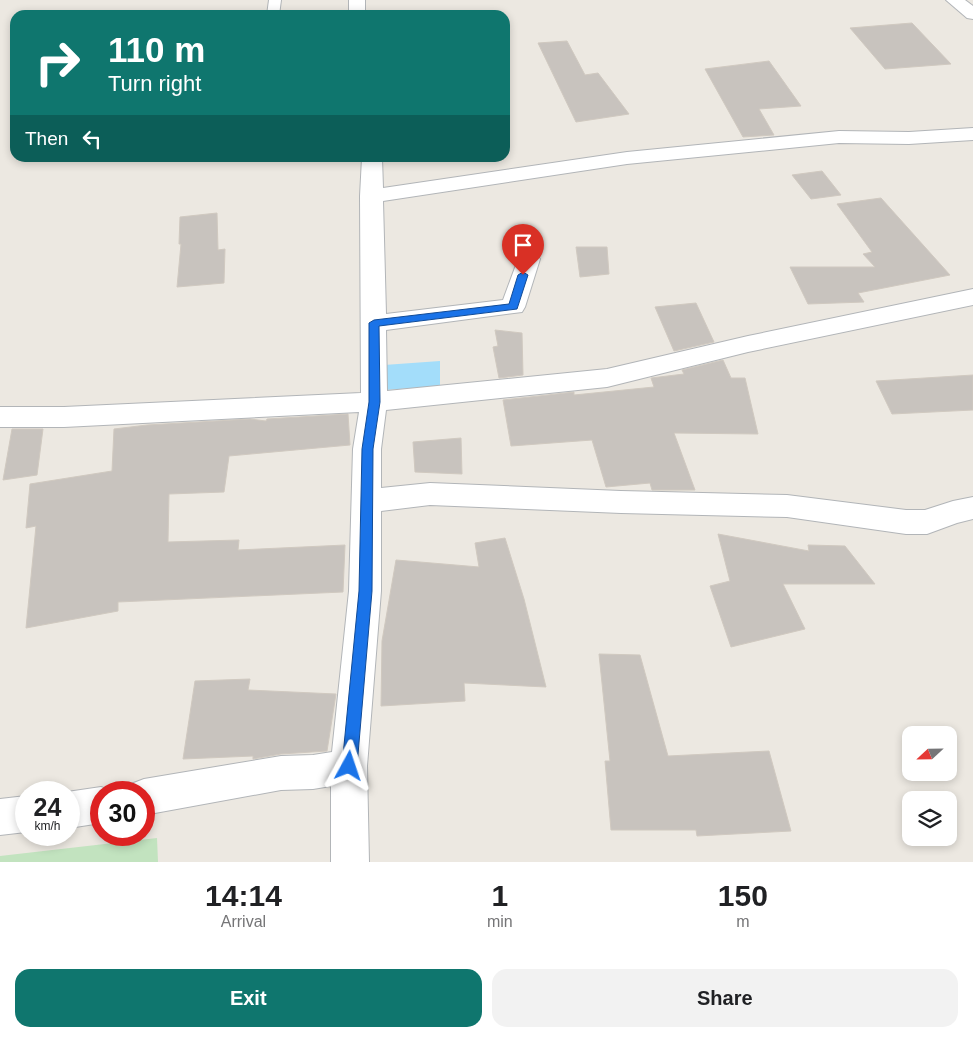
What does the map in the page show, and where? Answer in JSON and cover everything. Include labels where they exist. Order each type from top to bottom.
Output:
[{"type":"street","points":[[954,0],[973,14]]},
{"type":"street","points":[[371,196],[627,158],[839,137],[909,138],[973,134]]},
{"type":"street","points":[[350,862],[349,766],[365,591],[367,449],[374,402],[372,162]]},
{"type":"street","points":[[374,323],[513,306],[528,259]]},
{"type":"street","points":[[0,417],[64,417],[374,402],[607,378],[748,344],[973,297]]},
{"type":"street","points":[[367,501],[430,494],[621,502],[787,506],[906,522],[927,522],[953,512],[973,508]]},
{"type":"street","points":[[155,795],[273,774],[313,772],[349,766]]},
{"type":"street","points":[[0,817],[15,815]]},
{"type":"green space","points":[[155,838],[157,838],[158,862],[0,862],[0,856],[90,846],[155,846]]},
{"type":"water","points":[[440,361],[440,386],[385,390],[384,365]]},
{"type":"building","points":[[912,23],[951,64],[885,69],[850,28]]},
{"type":"building","points":[[567,41],[585,75],[598,73],[629,114],[576,122],[538,43]]},
{"type":"building","points":[[769,61],[801,106],[759,109],[774,135],[743,137],[705,69]]},
{"type":"building","points":[[822,171],[841,195],[811,199],[792,175]]},
{"type":"building","points":[[881,198],[950,275],[858,293],[864,302],[808,304],[790,267],[875,267],[863,254],[872,252],[837,204]]},
{"type":"building","points":[[217,213],[218,250],[225,249],[224,283],[177,287],[181,244],[179,244],[180,217]]},
{"type":"building","points":[[576,247],[607,247],[609,274],[580,277]]},
{"type":"building","points":[[696,303],[714,342],[674,351],[655,307]]},
{"type":"building","points":[[495,330],[522,333],[523,375],[499,378],[493,347],[498,346]]},
{"type":"building","points":[[723,360],[731,378],[745,378],[758,434],[674,433],[695,490],[652,490],[650,483],[606,487],[592,440],[511,446],[503,400],[574,392],[574,395],[654,387],[651,378],[684,374],[682,370]]},
{"type":"building","points":[[973,375],[973,410],[892,414],[876,381]]},
{"type":"building","points":[[348,414],[350,445],[229,456],[224,492],[169,494],[168,542],[239,540],[238,550],[345,545],[343,592],[118,602],[118,611],[26,628],[36,526],[26,528],[30,484],[112,471],[114,429],[147,425],[250,419],[266,421],[267,419]]},
{"type":"building","points":[[12,429],[43,429],[37,475],[3,480]]},
{"type":"building","points":[[461,438],[462,474],[415,472],[413,442]]},
{"type":"building","points":[[718,534],[809,551],[808,545],[845,546],[875,584],[783,584],[805,629],[731,647],[710,586],[730,581]]},
{"type":"building","points":[[505,538],[524,599],[546,687],[464,683],[465,701],[381,706],[382,641],[396,560],[479,567],[475,543]]},
{"type":"building","points":[[599,654],[640,655],[668,756],[769,751],[791,831],[697,836],[696,830],[611,830],[605,761],[610,761]]},
{"type":"building","points":[[250,679],[248,690],[336,694],[327,751],[281,754],[253,759],[253,756],[183,759],[195,681]]},
{"type":"route","points":[[349,766],[365,591],[367,449],[374,402],[374,323],[513,306],[523,275]]}]
